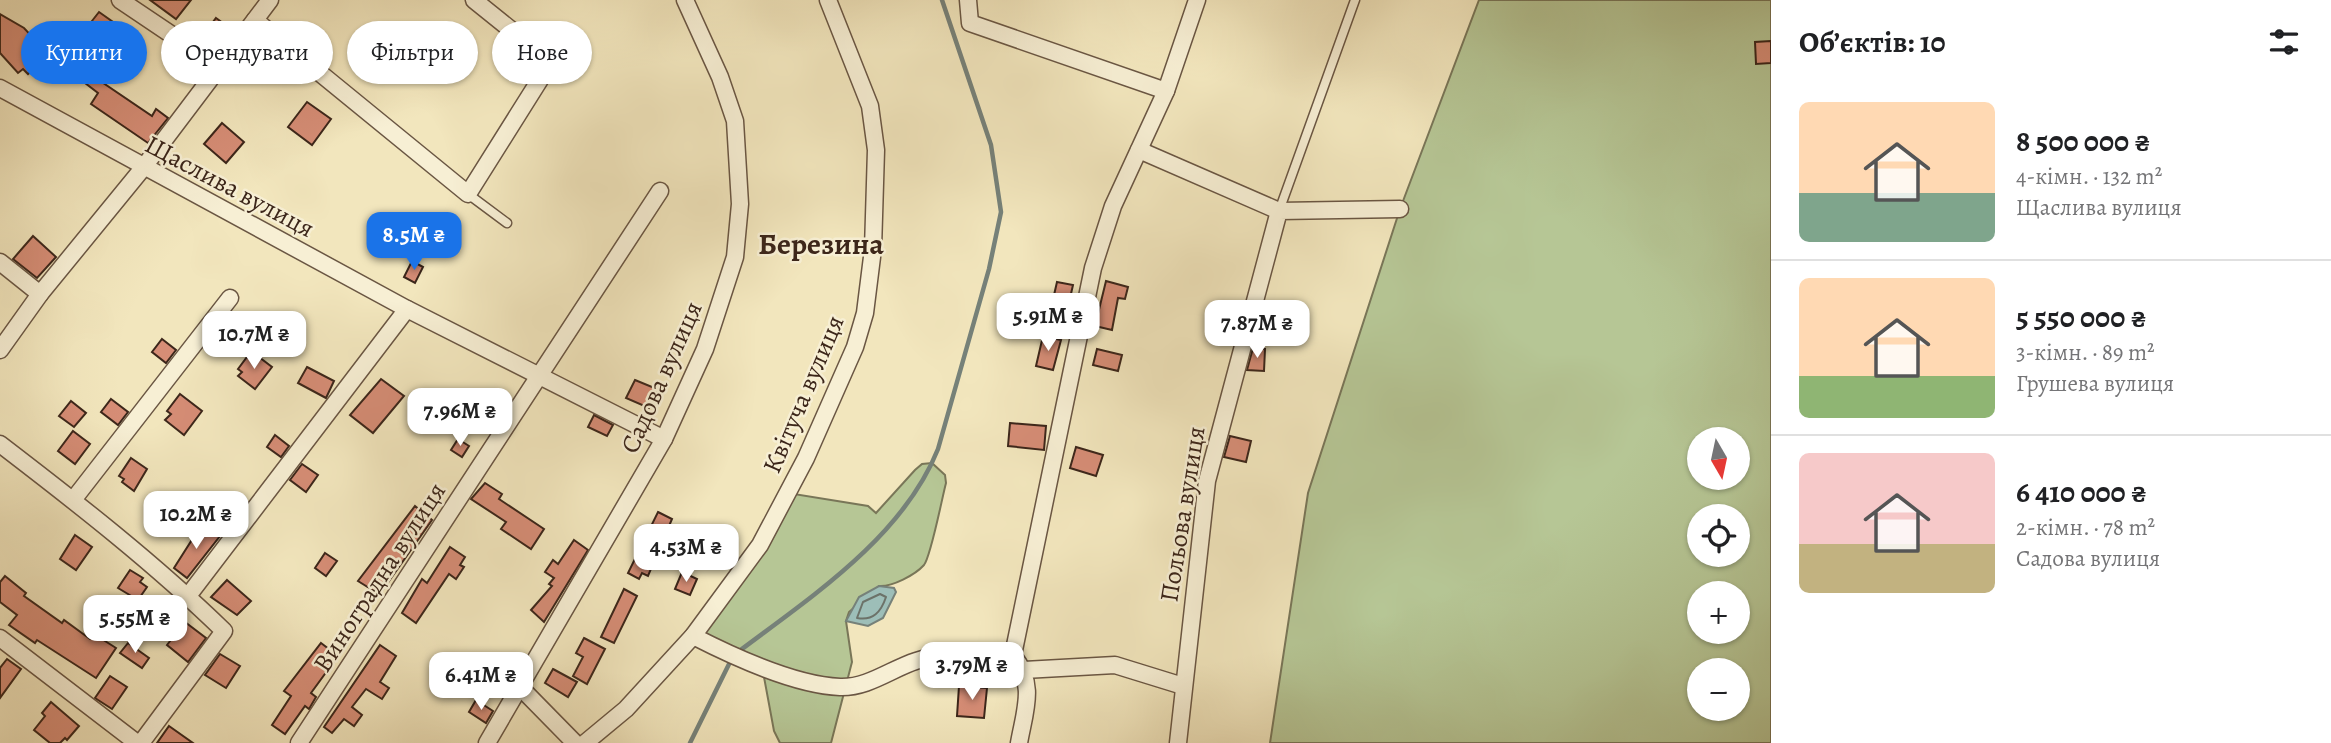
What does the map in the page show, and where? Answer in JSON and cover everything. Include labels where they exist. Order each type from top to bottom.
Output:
[{"type":"street","points":[[120,0],[161,28]]},
{"type":"street","points":[[270,0],[255,20],[468,194],[551,62],[474,0]]},
{"type":"street","name":"Садова вулиця","points":[[488,743],[600,554],[664,439],[705,349],[735,257],[739,232],[738,140],[735,121],[720,77],[685,0]]},
{"type":"street","name":"Квітуча вулиця","points":[[585,743],[626,709],[693,636],[760,545],[840,383],[865,313],[874,236],[874,129],[863,84],[828,0]]},
{"type":"street","points":[[968,0],[970,23],[1166,92]]},
{"type":"street","points":[[1019,743],[1027,696],[1024,670],[1013,655],[1093,268],[1113,206],[1166,92],[1197,0]]},
{"type":"street","points":[[0,351],[40,294],[209,84]]},
{"type":"street","name":"Щаслива вулиця","points":[[0,88],[407,309],[664,439]]},
{"type":"street","points":[[1139,150],[1279,211],[1400,209]]},
{"type":"street","name":"Виноградна вулиця","points":[[299,743],[660,191]]},
{"type":"street","name":"Польова вулиця","points":[[1178,743],[1206,481],[1279,211]]},
{"type":"street","points":[[0,262],[40,294]]},
{"type":"street","points":[[74,500],[230,298]]},
{"type":"street","points":[[188,596],[407,309]]},
{"type":"street","points":[[0,444],[74,500],[188,596],[224,631],[139,743],[0,638]]},
{"type":"street","points":[[693,636],[753,663],[818,683],[841,687],[862,684],[916,661],[938,656],[1013,655]]},
{"type":"street","points":[[1024,670],[1115,665],[1183,686]]},
{"type":"street","points":[[520,687],[575,743]]},
{"type":"lane","points":[[1279,211],[1355,0]]},
{"type":"lane","points":[[468,194],[507,223]]},
{"type":"green space","points":[[1479,0],[1771,0],[1771,743],[1270,743],[1308,493],[1400,209]]},
{"type":"green space","points":[[932,463],[945,475],[946,483],[927,560],[909,576],[890,585],[879,586],[849,612],[846,621],[852,662],[831,743],[780,743],[774,731],[764,677],[733,656],[693,636],[788,493],[868,506],[876,513],[915,470],[922,464]]},
{"type":"water","points":[[879,586],[894,588],[896,592],[883,618],[868,626],[846,621],[859,597]]},
{"type":"building","points":[[150,0],[191,0],[176,19]]},
{"type":"building","points":[[99,12],[112,21],[92,21]]},
{"type":"building","points":[[0,14],[21,26],[21,71],[18,73],[0,53]]},
{"type":"building","points":[[1771,41],[1771,63],[1756,64],[1755,42]]},
{"type":"building","points":[[86,84],[105,84],[152,116],[156,109],[168,118],[148,143],[91,104],[98,93]]},
{"type":"building","points":[[307,102],[331,119],[312,145],[288,127]]},
{"type":"building","points":[[222,123],[244,142],[226,163],[204,144]]},
{"type":"building","points":[[33,236],[56,257],[37,278],[13,259]]},
{"type":"building","points":[[412,261],[423,267],[415,283],[404,277]]},
{"type":"building","points":[[1106,281],[1128,287],[1125,299],[1118,298],[1112,330],[1095,326]]},
{"type":"building","points":[[1057,282],[1073,285],[1065,320],[1049,317]]},
{"type":"building","points":[[1043,336],[1061,340],[1053,370],[1036,366]]},
{"type":"building","points":[[162,339],[176,350],[166,363],[152,352]]},
{"type":"building","points":[[1253,348],[1265,349],[1264,371],[1247,370]]},
{"type":"building","points":[[1097,349],[1122,355],[1118,371],[1093,365]]},
{"type":"building","points":[[255,354],[272,367],[255,389],[238,376],[242,372],[238,369],[247,357],[251,360]]},
{"type":"building","points":[[307,367],[334,381],[326,398],[298,383]]},
{"type":"building","points":[[381,379],[404,396],[373,433],[350,415]]},
{"type":"building","points":[[635,380],[657,389],[649,408],[626,398]]},
{"type":"building","points":[[180,394],[202,411],[184,435],[165,420],[171,414],[167,411]]},
{"type":"building","points":[[111,399],[128,412],[118,425],[101,412]]},
{"type":"building","points":[[71,401],[86,413],[74,427],[59,416]]},
{"type":"building","points":[[594,415],[613,425],[607,436],[588,427]]},
{"type":"building","points":[[1010,423],[1046,426],[1044,450],[1008,446]]},
{"type":"building","points":[[73,431],[90,444],[75,464],[58,451]]},
{"type":"building","points":[[275,435],[289,446],[281,457],[267,447]]},
{"type":"building","points":[[1230,436],[1251,441],[1246,462],[1224,457]]},
{"type":"building","points":[[458,439],[469,446],[462,457],[451,450]]},
{"type":"building","points":[[1076,447],[1103,455],[1096,476],[1070,468]]},
{"type":"building","points":[[131,458],[147,469],[134,491],[122,482],[124,479],[119,476]]},
{"type":"building","points":[[302,464],[318,475],[306,492],[290,480]]},
{"type":"building","points":[[485,483],[502,494],[499,499],[544,529],[531,549],[501,529],[506,522],[471,499]]},
{"type":"building","points":[[415,506],[432,520],[382,591],[377,587],[374,591],[358,581]]},
{"type":"building","points":[[658,512],[672,519],[648,576],[642,573],[639,579],[628,573]]},
{"type":"building","points":[[202,524],[220,536],[187,578],[174,568]]},
{"type":"building","points":[[75,535],[92,547],[76,570],[60,559]]},
{"type":"building","points":[[574,540],[588,550],[544,622],[531,610],[552,586],[549,584],[554,578],[545,572],[553,560],[558,564]]},
{"type":"building","points":[[450,547],[465,557],[460,565],[464,567],[456,579],[449,574],[416,623],[402,613],[422,579],[427,583]]},
{"type":"building","points":[[325,553],[337,561],[326,576],[315,568]]},
{"type":"building","points":[[130,570],[143,578],[140,582],[147,587],[138,600],[118,588]]},
{"type":"building","points":[[682,572],[697,579],[690,595],[675,589]]},
{"type":"building","points":[[5,576],[26,593],[24,596],[62,623],[64,620],[90,639],[94,634],[116,648],[96,678],[9,625],[17,615],[0,602],[0,582]]},
{"type":"building","points":[[227,580],[251,601],[237,615],[211,597]]},
{"type":"building","points":[[624,589],[637,596],[614,643],[601,637]]},
{"type":"building","points":[[185,622],[206,638],[188,662],[167,645]]},
{"type":"building","points":[[584,638],[605,649],[587,684],[573,676],[583,657],[576,653]]},
{"type":"building","points":[[128,643],[149,658],[142,668],[120,653]]},
{"type":"building","points":[[321,643],[338,656],[311,693],[316,697],[309,709],[305,706],[285,734],[272,725],[291,696],[284,691]]},
{"type":"building","points":[[380,645],[396,656],[380,682],[389,688],[382,699],[366,689],[352,707],[362,715],[354,726],[344,719],[332,733],[324,727]]},
{"type":"building","points":[[220,654],[240,666],[226,688],[205,675]]},
{"type":"building","points":[[7,659],[21,669],[0,698],[0,668]]},
{"type":"building","points":[[553,669],[577,682],[568,697],[545,683]]},
{"type":"building","points":[[110,676],[127,687],[112,709],[95,698]]},
{"type":"building","points":[[959,686],[987,688],[984,718],[957,716]]},
{"type":"building","points":[[476,700],[493,711],[486,723],[469,712]]},
{"type":"building","points":[[51,702],[79,726],[67,740],[65,738],[60,743],[50,743],[34,730],[45,716],[42,713]]},
{"type":"building","points":[[169,726],[193,743],[157,743]]},
{"type":"waterway","points":[[738,652],[824,587],[879,537],[922,481],[938,449],[989,269],[1001,212],[991,145],[942,0]]},
{"type":"waterway","points":[[690,743],[732,658]]},
{"type":"district","name":"Березина","points":[[821,244]]}]
